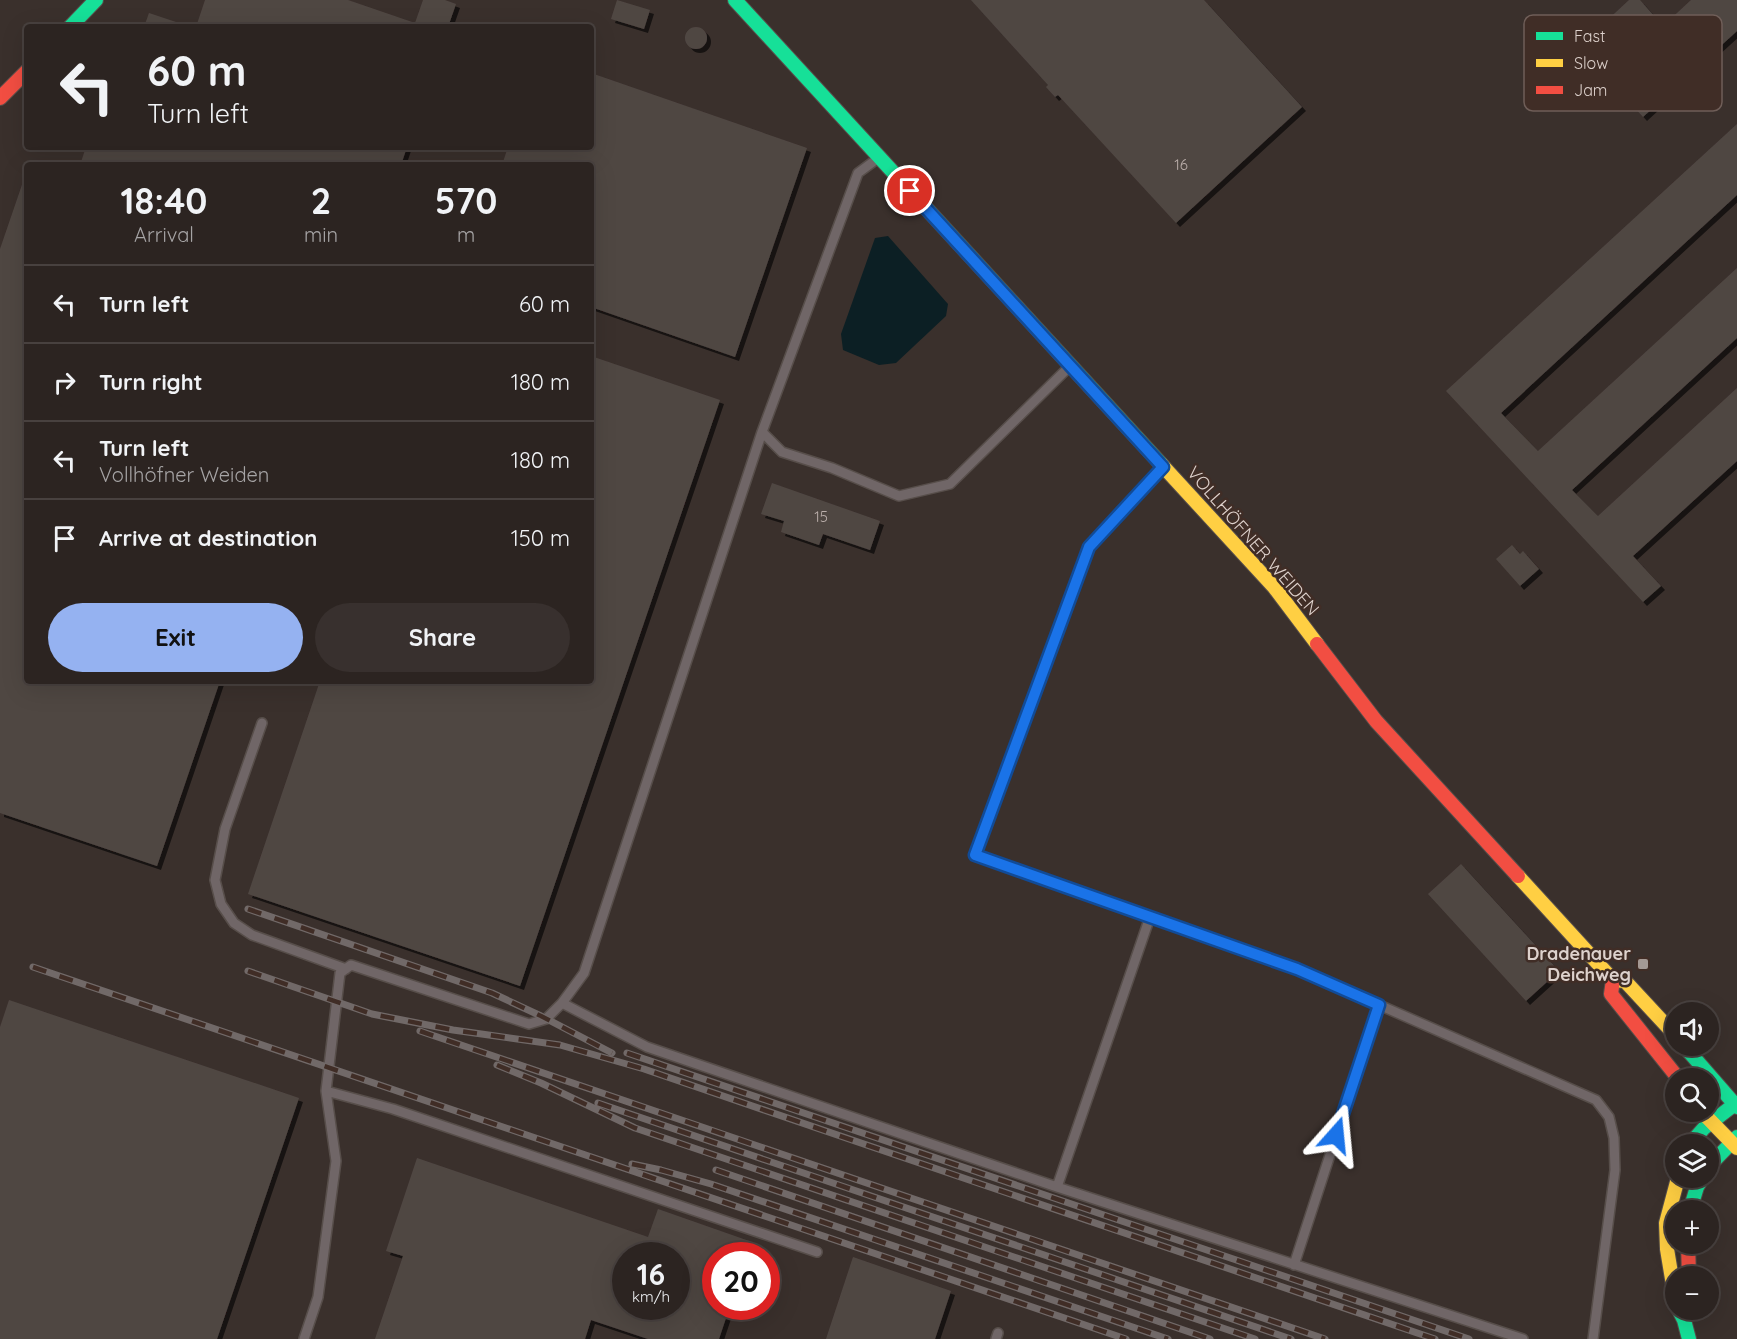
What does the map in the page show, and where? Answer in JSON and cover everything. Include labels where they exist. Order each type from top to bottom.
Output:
[{"type":"main road","points":[[73,24],[96,0]]},
{"type":"main road","name":"VOLLHÖFNER WEIDEN","points":[[735,0],[1274,587],[1353,694],[1376,721],[1613,980],[1625,981],[1665,1024]]},
{"type":"main road","points":[[0,98],[24,74]]},
{"type":"main road","name":"VOLLHÖFNER WEIDEN","points":[[1613,980],[1611,994],[1670,1068]]},
{"type":"main road","points":[[1693,1056],[1736,1105],[1699,1134]]},
{"type":"main road","points":[[1711,1123],[1735,1142],[1719,1157]]},
{"type":"main road","points":[[1670,1266],[1666,1223],[1675,1188]]},
{"type":"main road","points":[[1685,1320],[1689,1339]]},
{"type":"lane","points":[[304,1339],[318,1298],[336,1161],[326,1091],[340,973],[351,965],[529,1024],[546,1019],[562,1003],[584,973],[762,432],[858,173],[879,158]]},
{"type":"lane","points":[[762,432],[782,452],[832,468],[899,496],[950,484],[1070,366]]},
{"type":"lane","points":[[1163,467],[1089,547],[975,855],[1297,969],[1596,1100],[1610,1116],[1614,1137],[1615,1170],[1593,1339]]},
{"type":"lane","points":[[262,723],[225,829],[215,880],[221,904],[234,923],[252,935],[346,969]]},
{"type":"lane","points":[[1057,1187],[1150,917]]},
{"type":"lane","points":[[562,1003],[647,1047],[1057,1187],[1523,1339]]},
{"type":"lane","points":[[1294,1264],[1379,1005]]},
{"type":"lane","points":[[326,1091],[393,1109],[817,1252]]},
{"type":"water","points":[[888,236],[948,304],[946,316],[896,363],[879,365],[843,350],[841,334],[875,238]]},
{"type":"building","points":[[205,0],[348,0],[415,23],[423,0],[445,0],[456,4],[449,24],[197,24]]},
{"type":"building","points":[[617,0],[650,10],[644,29],[611,19]]},
{"type":"building","points":[[971,0],[1204,0],[1302,107],[1176,223],[1058,95],[1055,97],[1046,87],[1048,85]]},
{"type":"building","points":[[1629,0],[1640,0],[1653,15],[1613,15]]},
{"type":"building","points":[[1691,0],[1737,0],[1737,31],[1722,45],[1722,15],[1675,15]]},
{"type":"building","points":[[149,13],[182,24],[145,24]]},
{"type":"building","points":[[696,27],[704,30],[707,38],[704,46],[696,49],[688,46],[685,38],[688,30]]},
{"type":"building","points":[[594,74],[807,148],[735,357],[594,308],[594,162],[503,162],[507,150],[594,150]]},
{"type":"building","points":[[1638,111],[1650,111],[1643,117]]},
{"type":"building","points":[[1737,124],[1737,195],[1501,413],[1538,451],[1737,268],[1737,338],[1572,490],[1598,516],[1737,388],[1737,461],[1633,556],[1661,586],[1643,602],[1446,391]]},
{"type":"building","points":[[85,150],[406,150],[402,162],[81,162]]},
{"type":"building","points":[[24,179],[24,684],[219,684],[157,866],[0,813],[0,249]]},
{"type":"building","points":[[594,357],[720,400],[520,986],[248,894],[319,684],[594,684]]},
{"type":"building","points":[[772,483],[880,521],[870,550],[823,534],[819,545],[781,532],[784,521],[761,514]]},
{"type":"building","points":[[1512,545],[1520,554],[1523,551],[1539,569],[1520,586],[1496,559]]},
{"type":"building","points":[[1461,864],[1559,971],[1526,1001],[1428,894]]},
{"type":"building","points":[[9,1000],[299,1098],[217,1339],[0,1339],[0,1027]]},
{"type":"building","points":[[417,1158],[648,1237],[658,1209],[752,1242],[702,1242],[702,1320],[725,1320],[719,1339],[648,1339],[591,1320],[585,1339],[375,1339],[403,1256],[386,1251]]},
{"type":"building","points":[[853,1257],[951,1291],[935,1339],[826,1339]]},
{"type":"railway","points":[[248,909],[492,993],[612,1053]]},
{"type":"railway","points":[[33,967],[1126,1339]]},
{"type":"railway","points":[[248,971],[372,1014],[453,1030],[560,1045],[644,1069],[1435,1339]]},
{"type":"railway","points":[[420,1031],[1325,1339]]},
{"type":"railway","points":[[627,1053],[1469,1339]]},
{"type":"railway","points":[[497,1065],[541,1083],[635,1128],[1255,1339]]},
{"type":"railway","points":[[598,1103],[1291,1339]]},
{"type":"railway","points":[[632,1164],[711,1184],[1168,1339]]},
{"type":"railway","points":[[716,1170],[1210,1339]]},
{"type":"traffic: fast","points":[[73,24],[96,0]]},
{"type":"traffic: fast","points":[[735,0],[1161,464]]},
{"type":"traffic: fast","points":[[1693,1056],[1737,1107]]},
{"type":"traffic: fast","points":[[1699,1134],[1735,1104]]},
{"type":"traffic: fast","points":[[1719,1156],[1737,1137]]},
{"type":"traffic: fast","points":[[1693,1200],[1697,1188]]},
{"type":"traffic: fast","points":[[1684,1320],[1689,1339]]},
{"type":"traffic: slow","points":[[1161,464],[1274,587],[1317,644]]},
{"type":"traffic: slow","points":[[1518,876],[1613,980],[1625,981],[1665,1024]]},
{"type":"traffic: slow","points":[[1712,1122],[1737,1148]]},
{"type":"traffic: slow","points":[[1670,1266],[1666,1223],[1675,1188]]},
{"type":"traffic: jam","points":[[0,98],[24,74]]},
{"type":"traffic: jam","points":[[1317,644],[1376,721],[1518,876]]},
{"type":"traffic: jam","points":[[1613,980],[1611,994],[1670,1068]]},
{"type":"traffic: jam","points":[[1688,1254],[1689,1266]]},
{"type":"place","name":"Dradenauer Deichweg","points":[[1643,964]]},
{"type":"route","points":[[910,191],[1163,467],[1089,547],[975,855],[1297,969],[1379,1005],[1336,1135]]}]
